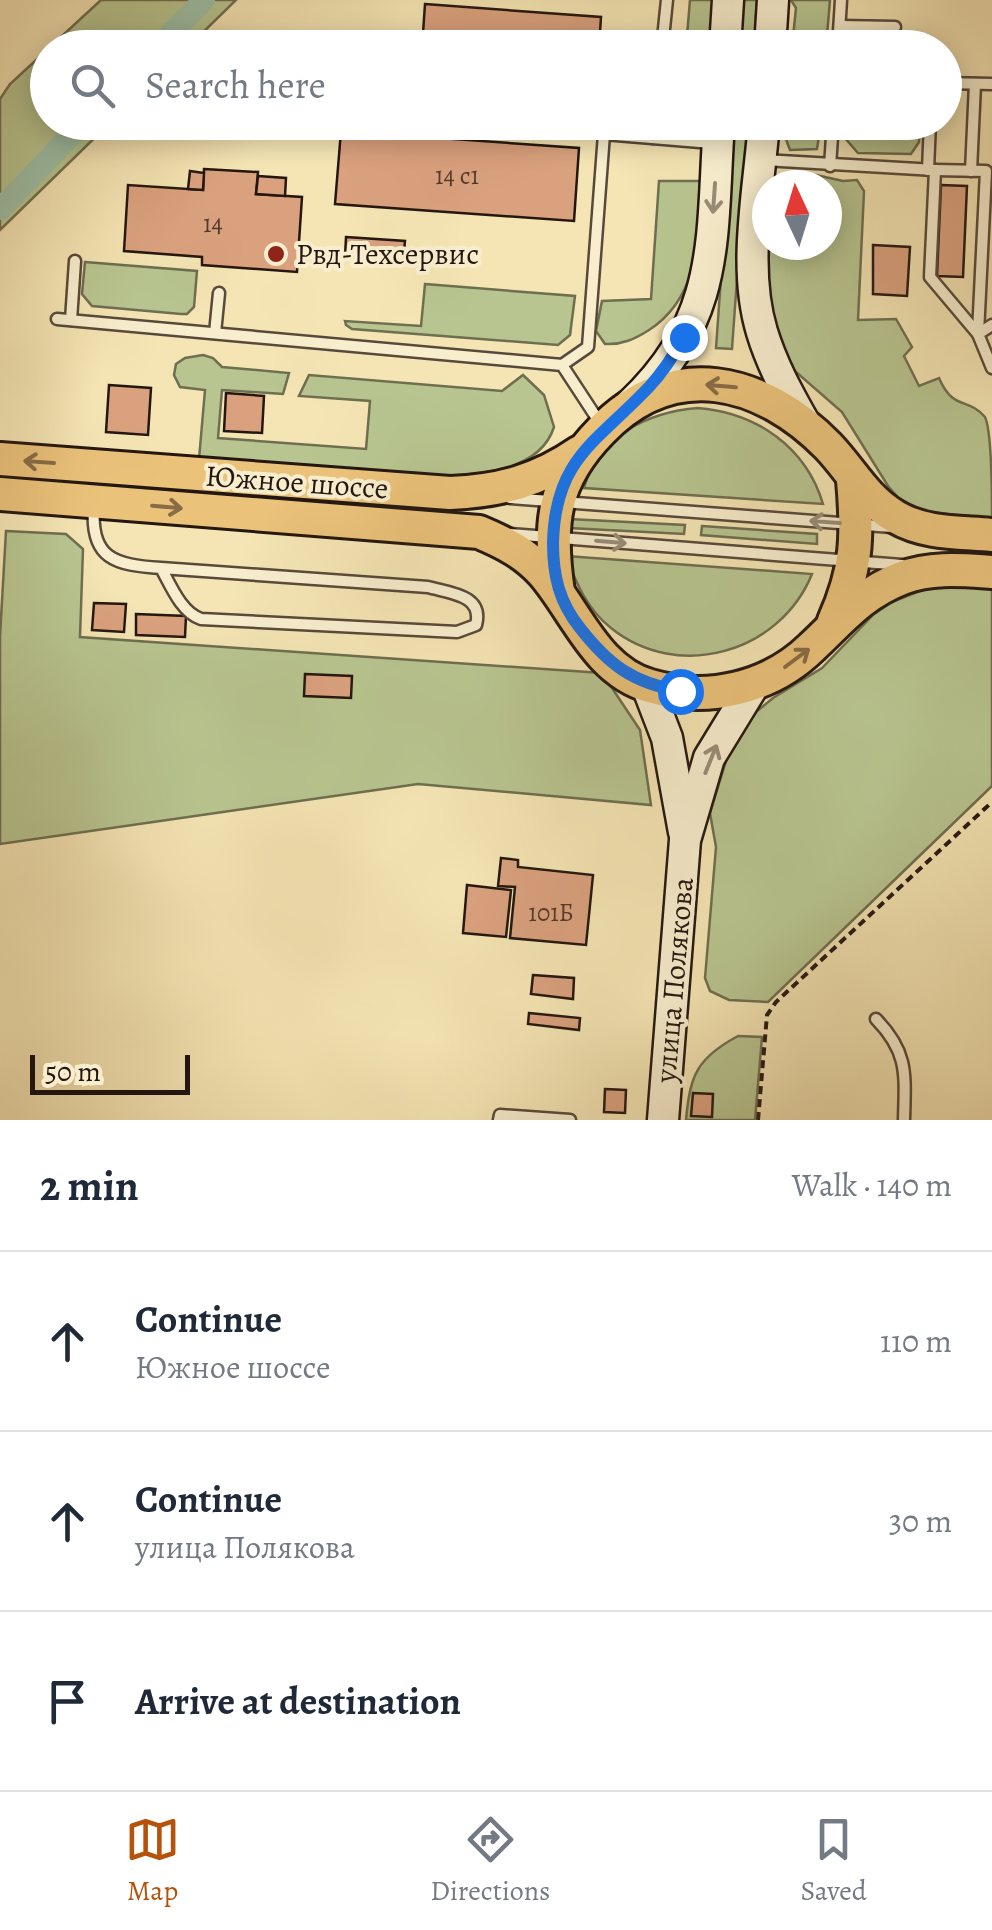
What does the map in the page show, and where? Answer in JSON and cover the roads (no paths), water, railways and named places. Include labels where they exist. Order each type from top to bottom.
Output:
[{"type":"main road","points":[[726,30],[728,0]]},
{"type":"main road","points":[[771,30],[773,0]]},
{"type":"main road","points":[[602,431],[669,362],[699,308],[708,273],[718,140]]},
{"type":"main road","points":[[763,140],[752,277],[760,328],[774,367],[805,424]]},
{"type":"main road","name":"Южное шоссе","points":[[0,459],[450,493],[516,486],[552,472],[648,397],[676,387],[721,384],[769,401],[805,424],[832,450],[853,480],[886,510],[922,530],[992,535]]},
{"type":"main road","name":"Южное шоссе","points":[[558,592],[554,538],[557,502],[566,475],[602,431]]},
{"type":"main road","name":"Южное шоссе","points":[[834,622],[849,588],[855,561],[853,480]]},
{"type":"main road","name":"Южное шоссе","points":[[0,494],[479,532],[528,558],[558,592],[594,646],[620,668],[647,686],[698,692],[753,686],[812,647],[834,622],[878,590],[901,579],[926,571],[992,572]]},
{"type":"main road","name":"улица Полякова","points":[[647,686],[668,738],[685,840]]},
{"type":"main road","name":"улица Полякова","points":[[663,1120],[685,840],[709,758],[753,686]]},
{"type":"lane","points":[[664,30],[666,0]]},
{"type":"lane","points":[[840,30],[841,0]]},
{"type":"lane","points":[[840,26],[895,27]]},
{"type":"lane","points":[[962,84],[992,84]]},
{"type":"lane","points":[[971,171],[976,84]]},
{"type":"lane","points":[[57,319],[562,365],[588,347],[604,140]]},
{"type":"lane","points":[[830,166],[832,140]]},
{"type":"lane","points":[[930,140],[930,277],[978,334],[992,368]]},
{"type":"lane","points":[[761,160],[990,172],[978,334]]},
{"type":"lane","points":[[72,320],[76,261]]},
{"type":"lane","points":[[214,333],[219,293]]},
{"type":"lane","points":[[978,334],[992,325]]},
{"type":"lane","points":[[978,334],[992,335]]},
{"type":"lane","points":[[562,365],[602,431]]},
{"type":"lane","points":[[450,493],[922,530]]},
{"type":"lane","points":[[95,501],[94,537],[100,548],[111,559],[132,566],[161,568],[428,588],[470,600],[477,608],[478,618],[476,625],[457,632],[201,619],[182,605],[161,568]]},
{"type":"lane","points":[[479,532],[956,569]]},
{"type":"lane","points":[[876,1019],[896,1039],[905,1066],[904,1120]]},
{"type":"lane","points":[[500,1120],[500,1115],[570,1120]]},
{"type":"waterway","points":[[175,30],[204,0]]},
{"type":"waterway","points":[[0,209],[67,140]]},
{"type":"place","name":"Рвд-Техсервис","points":[[276,254]]}]
